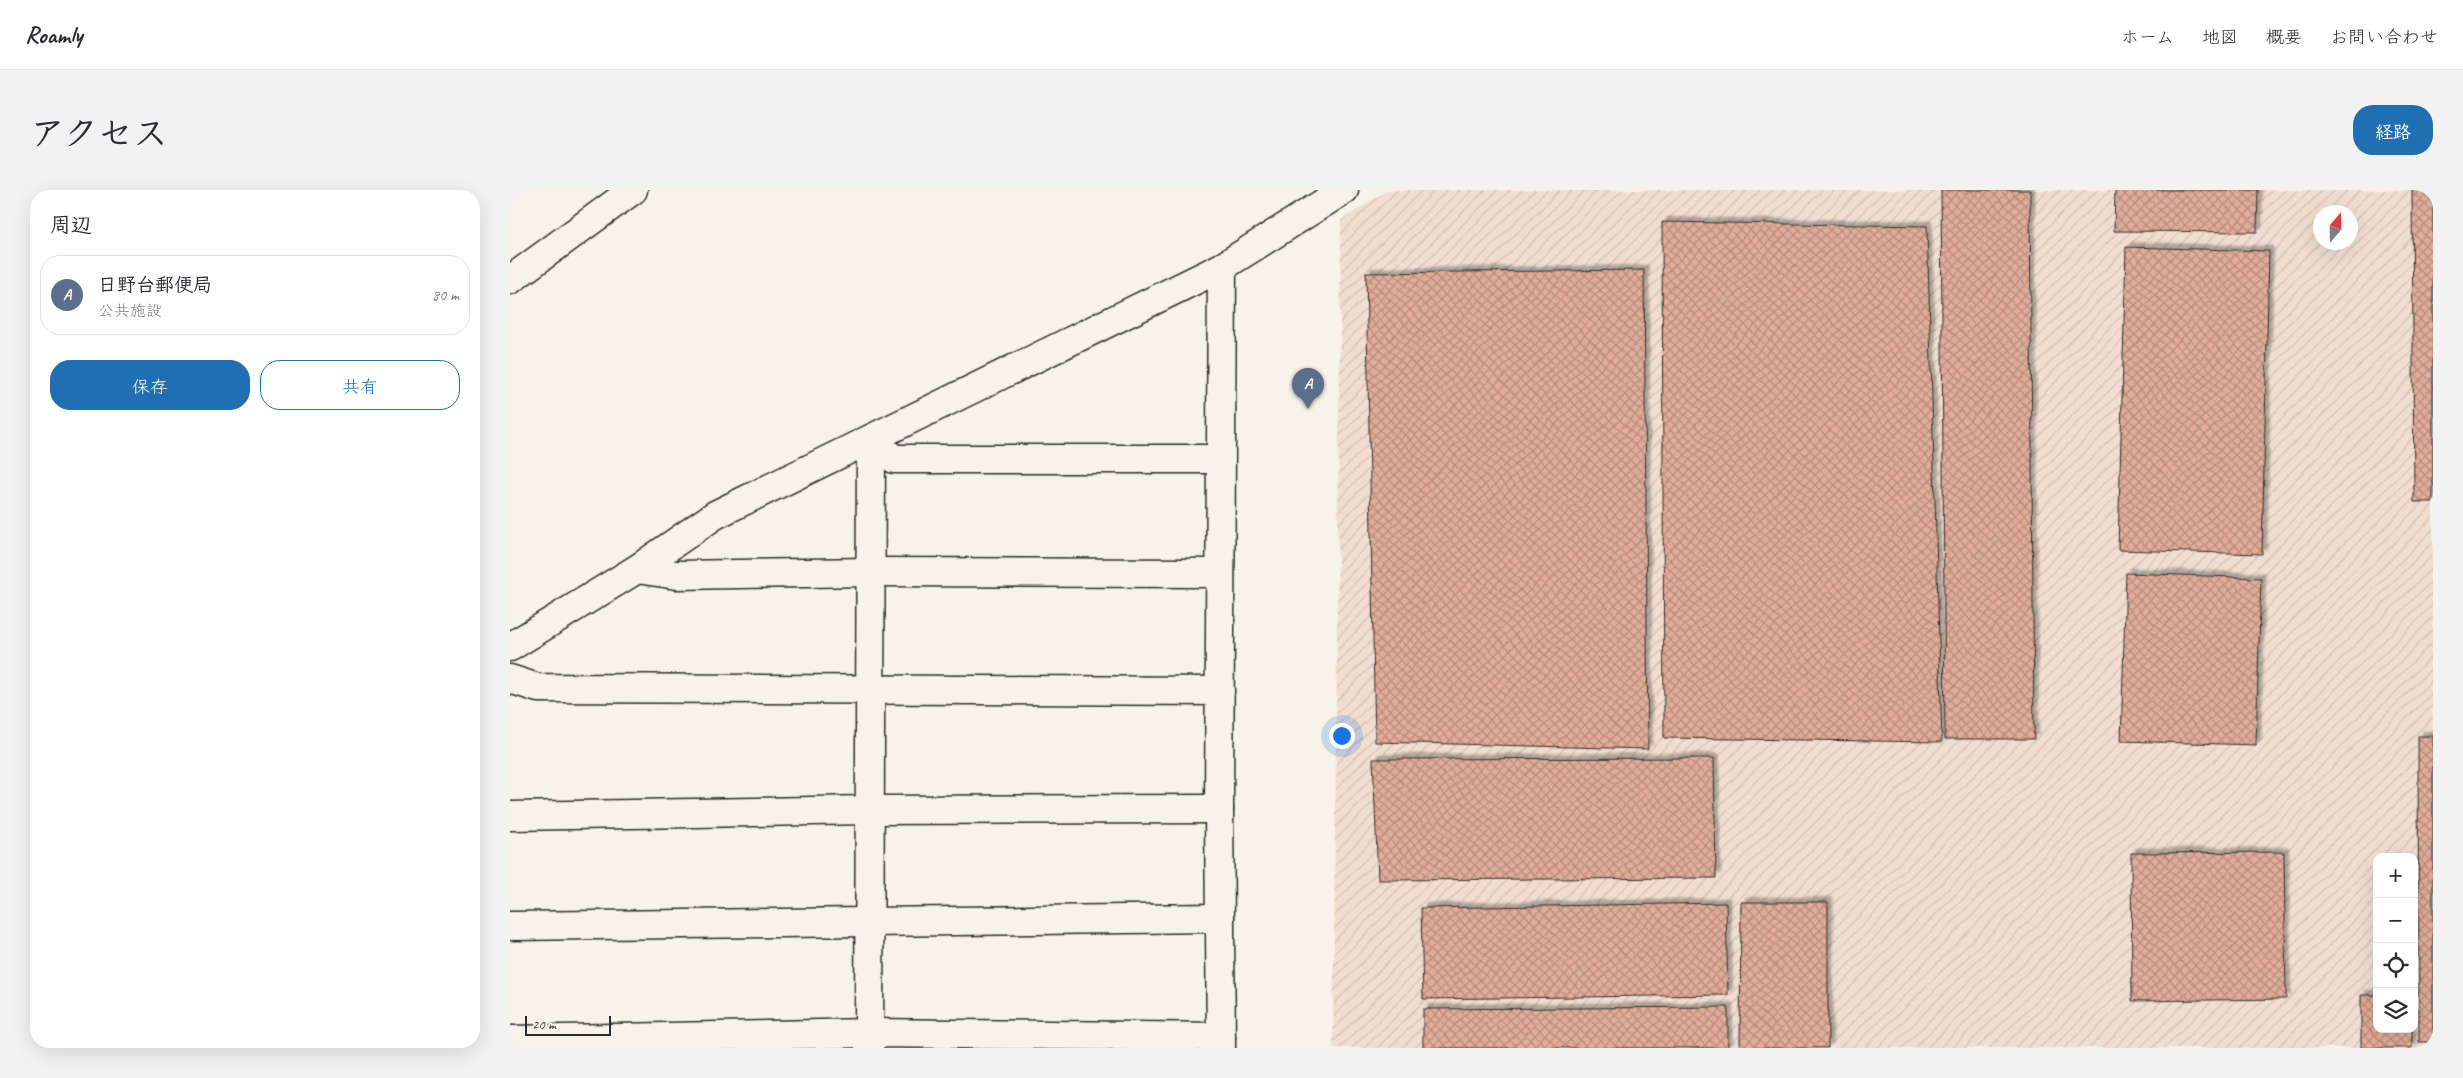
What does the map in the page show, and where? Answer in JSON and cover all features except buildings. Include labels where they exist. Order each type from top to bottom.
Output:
[{"type":"street","points":[[510,280],[633,190]]},
{"type":"street","points":[[510,646],[637,569],[715,515],[1222,267],[1344,190]]},
{"type":"street","points":[[510,1040],[1221,1042],[1219,809],[1222,267]]},
{"type":"street","points":[[870,439],[894,459],[1220,459]]},
{"type":"street","points":[[870,439],[870,1040]]},
{"type":"street","points":[[637,569],[677,575],[870,572],[1220,573]]},
{"type":"street","points":[[510,679],[538,688],[1220,690]]},
{"type":"street","points":[[510,816],[869,810],[1219,809]]},
{"type":"street","points":[[510,926],[1220,918]]},
{"type":"shaded area","points":[[1388,190],[2433,190],[2433,1048],[1333,1048],[1341,220]]},
{"type":"place","name":"日野台郵便局","points":[[1308,409]]}]
